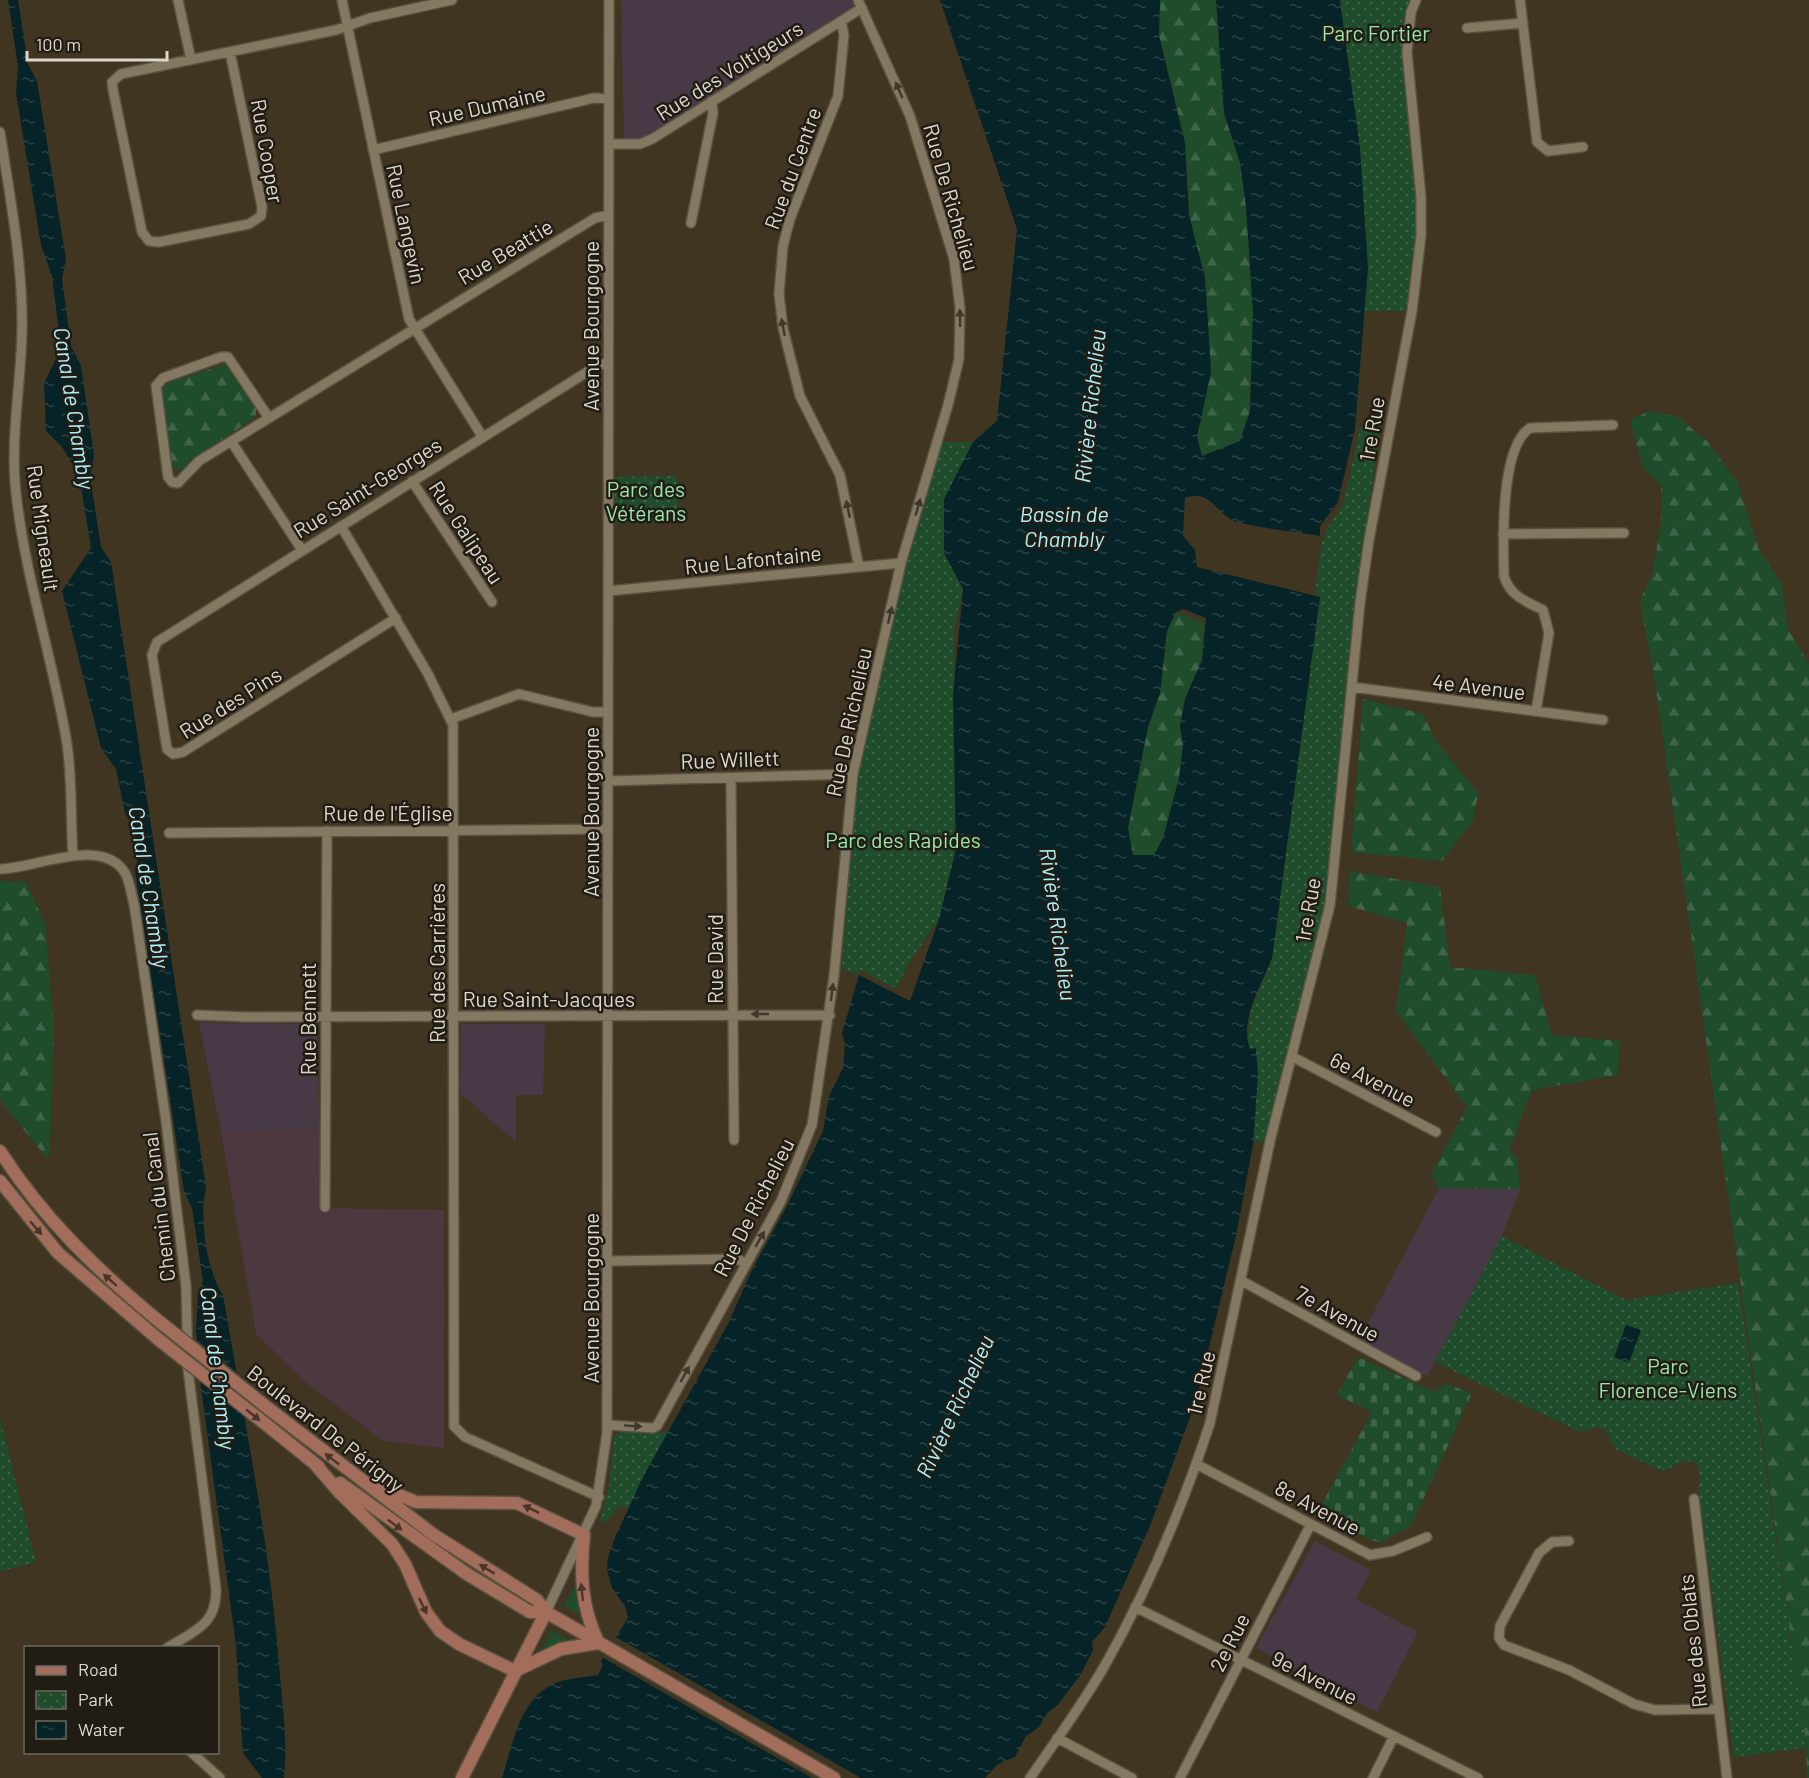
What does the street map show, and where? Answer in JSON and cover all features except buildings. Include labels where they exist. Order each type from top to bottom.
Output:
[{"type":"main road","name":"Boulevard De Périgny","points":[[0,1151],[28,1193],[61,1233],[98,1270],[351,1473],[434,1535],[537,1600],[546,1612],[834,1778]]},
{"type":"main road","name":"Boulevard De Périgny","points":[[0,1181],[58,1253],[158,1339],[315,1464],[405,1532],[467,1574],[530,1612],[546,1612]]},
{"type":"main road","points":[[315,1464],[340,1493],[388,1539],[405,1564],[426,1612],[440,1631],[459,1644],[515,1671]]},
{"type":"main road","points":[[351,1473],[416,1502],[517,1503],[584,1535],[582,1593],[586,1616],[598,1643],[561,1649],[515,1671]]},
{"type":"main road","points":[[462,1778],[546,1612]]},
{"type":"street","points":[[178,0],[190,60],[347,27],[370,18],[452,0]]},
{"type":"street","name":"Rue Langevin","points":[[342,0],[407,313],[414,328],[482,436]]},
{"type":"street","name":"Avenue Bourgogne","points":[[546,1612],[584,1535],[599,1497],[608,1425],[609,0]]},
{"type":"street","name":"1re Rue","points":[[1030,1778],[1100,1673],[1135,1607],[1196,1464],[1210,1422],[1271,1137],[1330,905],[1369,540],[1412,311],[1421,236],[1421,197],[1407,52],[1411,12],[1416,0]]},
{"type":"street","points":[[1520,0],[1537,142],[1548,152],[1583,147]]},
{"type":"street","name":"Rue des Voltigeurs","points":[[609,144],[646,142],[841,21],[860,4]]},
{"type":"street","name":"Rue De Richelieu","points":[[608,1425],[653,1428],[657,1426],[781,1201],[807,1140],[815,1108],[830,1015],[853,774],[901,563],[957,372],[961,336],[960,294],[950,246],[910,116],[860,4]]},
{"type":"street","name":"Rue du Centre","points":[[841,21],[844,35],[838,96],[790,219],[783,246],[779,294],[783,328],[800,396],[840,474],[859,567]]},
{"type":"street","points":[[1467,28],[1523,23]]},
{"type":"street","name":"Rue Cooper","points":[[190,60],[121,74],[115,78],[112,85],[145,238],[156,243],[249,224],[259,219],[262,207],[230,52]]},
{"type":"street","name":"Rue Dumaine","points":[[373,150],[594,98],[609,99]]},
{"type":"street","points":[[691,224],[713,113],[712,101]]},
{"type":"street","name":"Rue Migneault","points":[[0,132],[15,225],[21,288],[15,457],[16,494],[28,565],[69,756],[73,855]]},
{"type":"street","name":"Rue Beattie","points":[[269,418],[228,357],[221,357],[163,378],[158,382],[156,394],[167,472],[172,482],[182,481],[194,465],[231,441],[269,418],[414,328],[595,218],[608,215]]},
{"type":"street","name":"Rue Saint-Georges","points":[[152,651],[157,642],[302,550],[482,436],[595,367],[608,362]]},
{"type":"street","points":[[1536,711],[1549,633],[1548,624],[1543,610],[1515,596],[1507,587],[1504,576],[1505,499],[1515,445],[1523,432],[1530,428],[1613,425]]},
{"type":"street","points":[[231,441],[302,550]]},
{"type":"street","name":"Rue Galipeau","points":[[412,481],[492,602]]},
{"type":"street","name":"Rue des Carrières","points":[[341,526],[396,618],[451,719],[454,830],[453,1421],[456,1430],[474,1441],[599,1497]]},
{"type":"street","points":[[1503,534],[1624,533]]},
{"type":"street","name":"Rue Lafontaine","points":[[608,591],[901,563]]},
{"type":"street","name":"Rue des Pins","points":[[152,651],[164,743],[169,752],[177,754],[396,618]]},
{"type":"street","name":"4e Avenue","points":[[1352,687],[1603,720]]},
{"type":"street","points":[[451,719],[522,694],[593,712],[608,712]]},
{"type":"street","name":"Rue Willett","points":[[608,781],[853,774]]},
{"type":"street","name":"Rue David","points":[[731,778],[734,1140]]},
{"type":"street","name":"Rue de l'Église","points":[[169,833],[608,829]]},
{"type":"street","name":"Rue Bennett","points":[[325,1207],[327,831]]},
{"type":"street","name":"Chemin du Canal","points":[[0,870],[73,855],[98,855],[114,862],[129,882],[151,1010],[185,1282],[189,1370],[216,1596],[210,1619],[169,1646]]},
{"type":"street","name":"Rue Saint-Jacques","points":[[197,1015],[325,1017],[830,1015]]},
{"type":"street","name":"6e Avenue","points":[[1293,1057],[1436,1132]]},
{"type":"street","points":[[608,1261],[736,1259],[746,1263]]},
{"type":"street","name":"7e Avenue","points":[[1242,1281],[1416,1376]]},
{"type":"street","name":"8e Avenue","points":[[1196,1464],[1370,1555],[1393,1551],[1427,1537]]},
{"type":"street","name":"Rue des Oblats","points":[[1694,1500],[1727,1778]]},
{"type":"street","name":"2e Rue","points":[[1180,1778],[1311,1524]]},
{"type":"street","points":[[1569,1541],[1552,1542],[1539,1553],[1500,1626],[1498,1638],[1504,1645],[1569,1670],[1634,1704],[1655,1710],[1718,1708]]},
{"type":"street","name":"9e Avenue","points":[[1135,1607],[1478,1778]]},
{"type":"street","points":[[1372,1778],[1394,1736]]},
{"type":"street","points":[[1057,1738],[1132,1778]]},
{"type":"street","points":[[193,1754],[220,1778]]},
{"type":"shaded area","points":[[621,0],[853,0],[858,11],[646,140],[624,140]]},
{"type":"shaded area","points":[[199,1023],[317,1024],[319,1129],[221,1132]]},
{"type":"shaded area","points":[[461,1024],[545,1024],[543,1095],[516,1095],[516,1142],[460,1093]]},
{"type":"shaded area","points":[[319,1129],[319,1208],[444,1210],[444,1448],[383,1441],[308,1384],[256,1334],[221,1132]]},
{"type":"shaded area","points":[[1439,1188],[1520,1189],[1502,1236],[1428,1375],[1420,1374],[1359,1340]]},
{"type":"shaded area","points":[[1315,1541],[1371,1570],[1356,1599],[1418,1632],[1377,1712],[1256,1648]]},
{"type":"green space","points":[[1160,0],[1216,0],[1224,113],[1240,162],[1246,206],[1253,313],[1250,411],[1240,441],[1202,456],[1197,437],[1211,372],[1205,278],[1189,215],[1185,143],[1159,35]]},
{"type":"green space","name":"Parc Fortier","points":[[1340,0],[1416,0],[1408,40],[1421,197],[1412,311],[1364,311],[1368,268]]},
{"type":"green space","points":[[225,364],[256,405],[256,417],[193,458],[183,469],[176,470],[172,464],[161,389],[168,383]]},
{"type":"green space","points":[[1649,411],[1678,417],[1707,441],[1737,481],[1759,550],[1782,584],[1788,629],[1809,664],[1809,1778],[1807,1778],[1806,1743],[1655,682],[1640,601],[1652,574],[1661,524],[1661,485],[1643,469],[1630,420]]},
{"type":"green space","points":[[1381,425],[1355,598],[1352,687],[1330,905],[1293,1057],[1285,1063],[1265,1141],[1253,1141],[1258,1063],[1247,1042],[1251,1009],[1272,959],[1320,597],[1315,592],[1321,545],[1328,527],[1343,505],[1360,428]]},
{"type":"green space","name":"Parc des Rapides","points":[[942,442],[973,442],[944,499],[944,553],[963,589],[954,631],[956,849],[939,919],[909,963],[896,989],[859,969],[857,975],[842,968],[853,815],[859,764],[907,557]]},
{"type":"green space","name":"Parc des Vétérans","points":[[677,476],[677,523],[615,523],[615,477]]},
{"type":"green space","points":[[1176,612],[1204,623],[1202,660],[1185,699],[1180,726],[1183,745],[1179,778],[1163,838],[1154,855],[1133,855],[1128,829],[1148,727],[1160,693],[1167,631]]},
{"type":"green space","points":[[1363,699],[1423,714],[1436,741],[1478,793],[1473,821],[1442,861],[1351,852]]},
{"type":"green space","points":[[1350,871],[1440,887],[1450,967],[1535,975],[1552,1035],[1620,1041],[1618,1075],[1532,1090],[1509,1151],[1517,1158],[1520,1189],[1439,1188],[1431,1175],[1467,1107],[1396,1011],[1407,923],[1348,906]]},
{"type":"green space","points":[[0,881],[26,882],[45,924],[54,1026],[50,1154],[46,1157],[0,1100]]},
{"type":"green space","name":"Parc Florence-Viens","points":[[1502,1236],[1626,1300],[1738,1283],[1806,1743],[1804,1748],[1734,1757],[1699,1492],[1699,1466],[1685,1461],[1663,1471],[1617,1450],[1604,1429],[1597,1427],[1580,1432],[1435,1362]]},
{"type":"green space","points":[[1358,1357],[1434,1392],[1446,1384],[1472,1393],[1411,1526],[1379,1543],[1316,1515],[1372,1412],[1337,1395]]},
{"type":"green space","points":[[0,1419],[36,1562],[0,1571]]},
{"type":"green space","points":[[622,1430],[667,1434],[628,1508],[620,1505],[606,1522],[600,1521],[609,1487],[614,1437]]},
{"type":"green space","points":[[576,1582],[579,1613],[579,1614],[564,1606]]},
{"type":"green space","points":[[551,1631],[571,1641],[541,1652]]},
{"type":"water","name":"Canal de Chambly","points":[[8,0],[18,0],[28,64],[37,81],[66,259],[62,279],[71,346],[81,366],[94,455],[90,477],[101,547],[111,562],[206,1187],[203,1213],[208,1257],[223,1295],[269,1571],[283,1707],[284,1778],[262,1778],[243,1753],[236,1645],[201,1388],[196,1331],[198,1295],[203,1281],[192,1208],[184,1191],[135,871],[138,856],[133,827],[125,813],[116,769],[101,748],[62,591],[91,548],[79,475],[62,447],[46,431],[44,383],[61,349],[52,276],[41,245],[16,93],[18,66]]},
{"type":"water","points":[[940,0],[1160,0],[1159,35],[1185,143],[1189,215],[1205,278],[1211,372],[1197,437],[1202,456],[1240,441],[1250,411],[1253,313],[1246,206],[1240,163],[1224,113],[1216,0],[1340,0],[1360,148],[1368,268],[1355,429],[1338,502],[1320,526],[1320,536],[1238,522],[1226,516],[1206,498],[1193,496],[1185,498],[1183,536],[1195,550],[1197,567],[1320,597],[1272,959],[1257,991],[1247,1026],[1250,1049],[1256,1048],[1258,1075],[1253,1145],[1236,1236],[1196,1401],[1150,1526],[1105,1627],[1092,1642],[1093,1650],[1081,1674],[1057,1706],[1047,1713],[1039,1727],[1026,1736],[1015,1757],[998,1764],[985,1778],[502,1778],[513,1741],[530,1705],[538,1695],[553,1684],[598,1675],[603,1665],[601,1661],[628,1618],[625,1606],[612,1588],[607,1571],[608,1557],[644,1475],[728,1324],[752,1270],[787,1206],[823,1131],[829,1096],[843,1068],[845,1044],[842,1033],[859,975],[910,1001],[939,919],[956,849],[953,694],[963,589],[944,553],[944,499],[973,442],[997,421],[1017,229]],"holes":[[[1183,609],[1206,618],[1202,660],[1185,699],[1180,726],[1183,745],[1179,778],[1163,838],[1154,855],[1133,855],[1128,828],[1148,727],[1160,693],[1167,631],[1176,612]]]},
{"type":"water","points":[[1626,1325],[1641,1330],[1629,1363],[1614,1357]]},
{"type":"pier","points":[[193,1337],[240,1375],[247,1419],[197,1379]]},
{"type":"pier","points":[[616,1632],[614,1636],[861,1778],[812,1778],[600,1656]]},
{"type":"water label","name":"Rivière Richelieu","points":[[1089,406]]},
{"type":"water label","name":"Bassin de Chambly","points":[[1064,526]]},
{"type":"water label","name":"Rivière Richelieu","points":[[1059,924]]},
{"type":"water label","name":"Rivière Richelieu","points":[[954,1406]]}]
